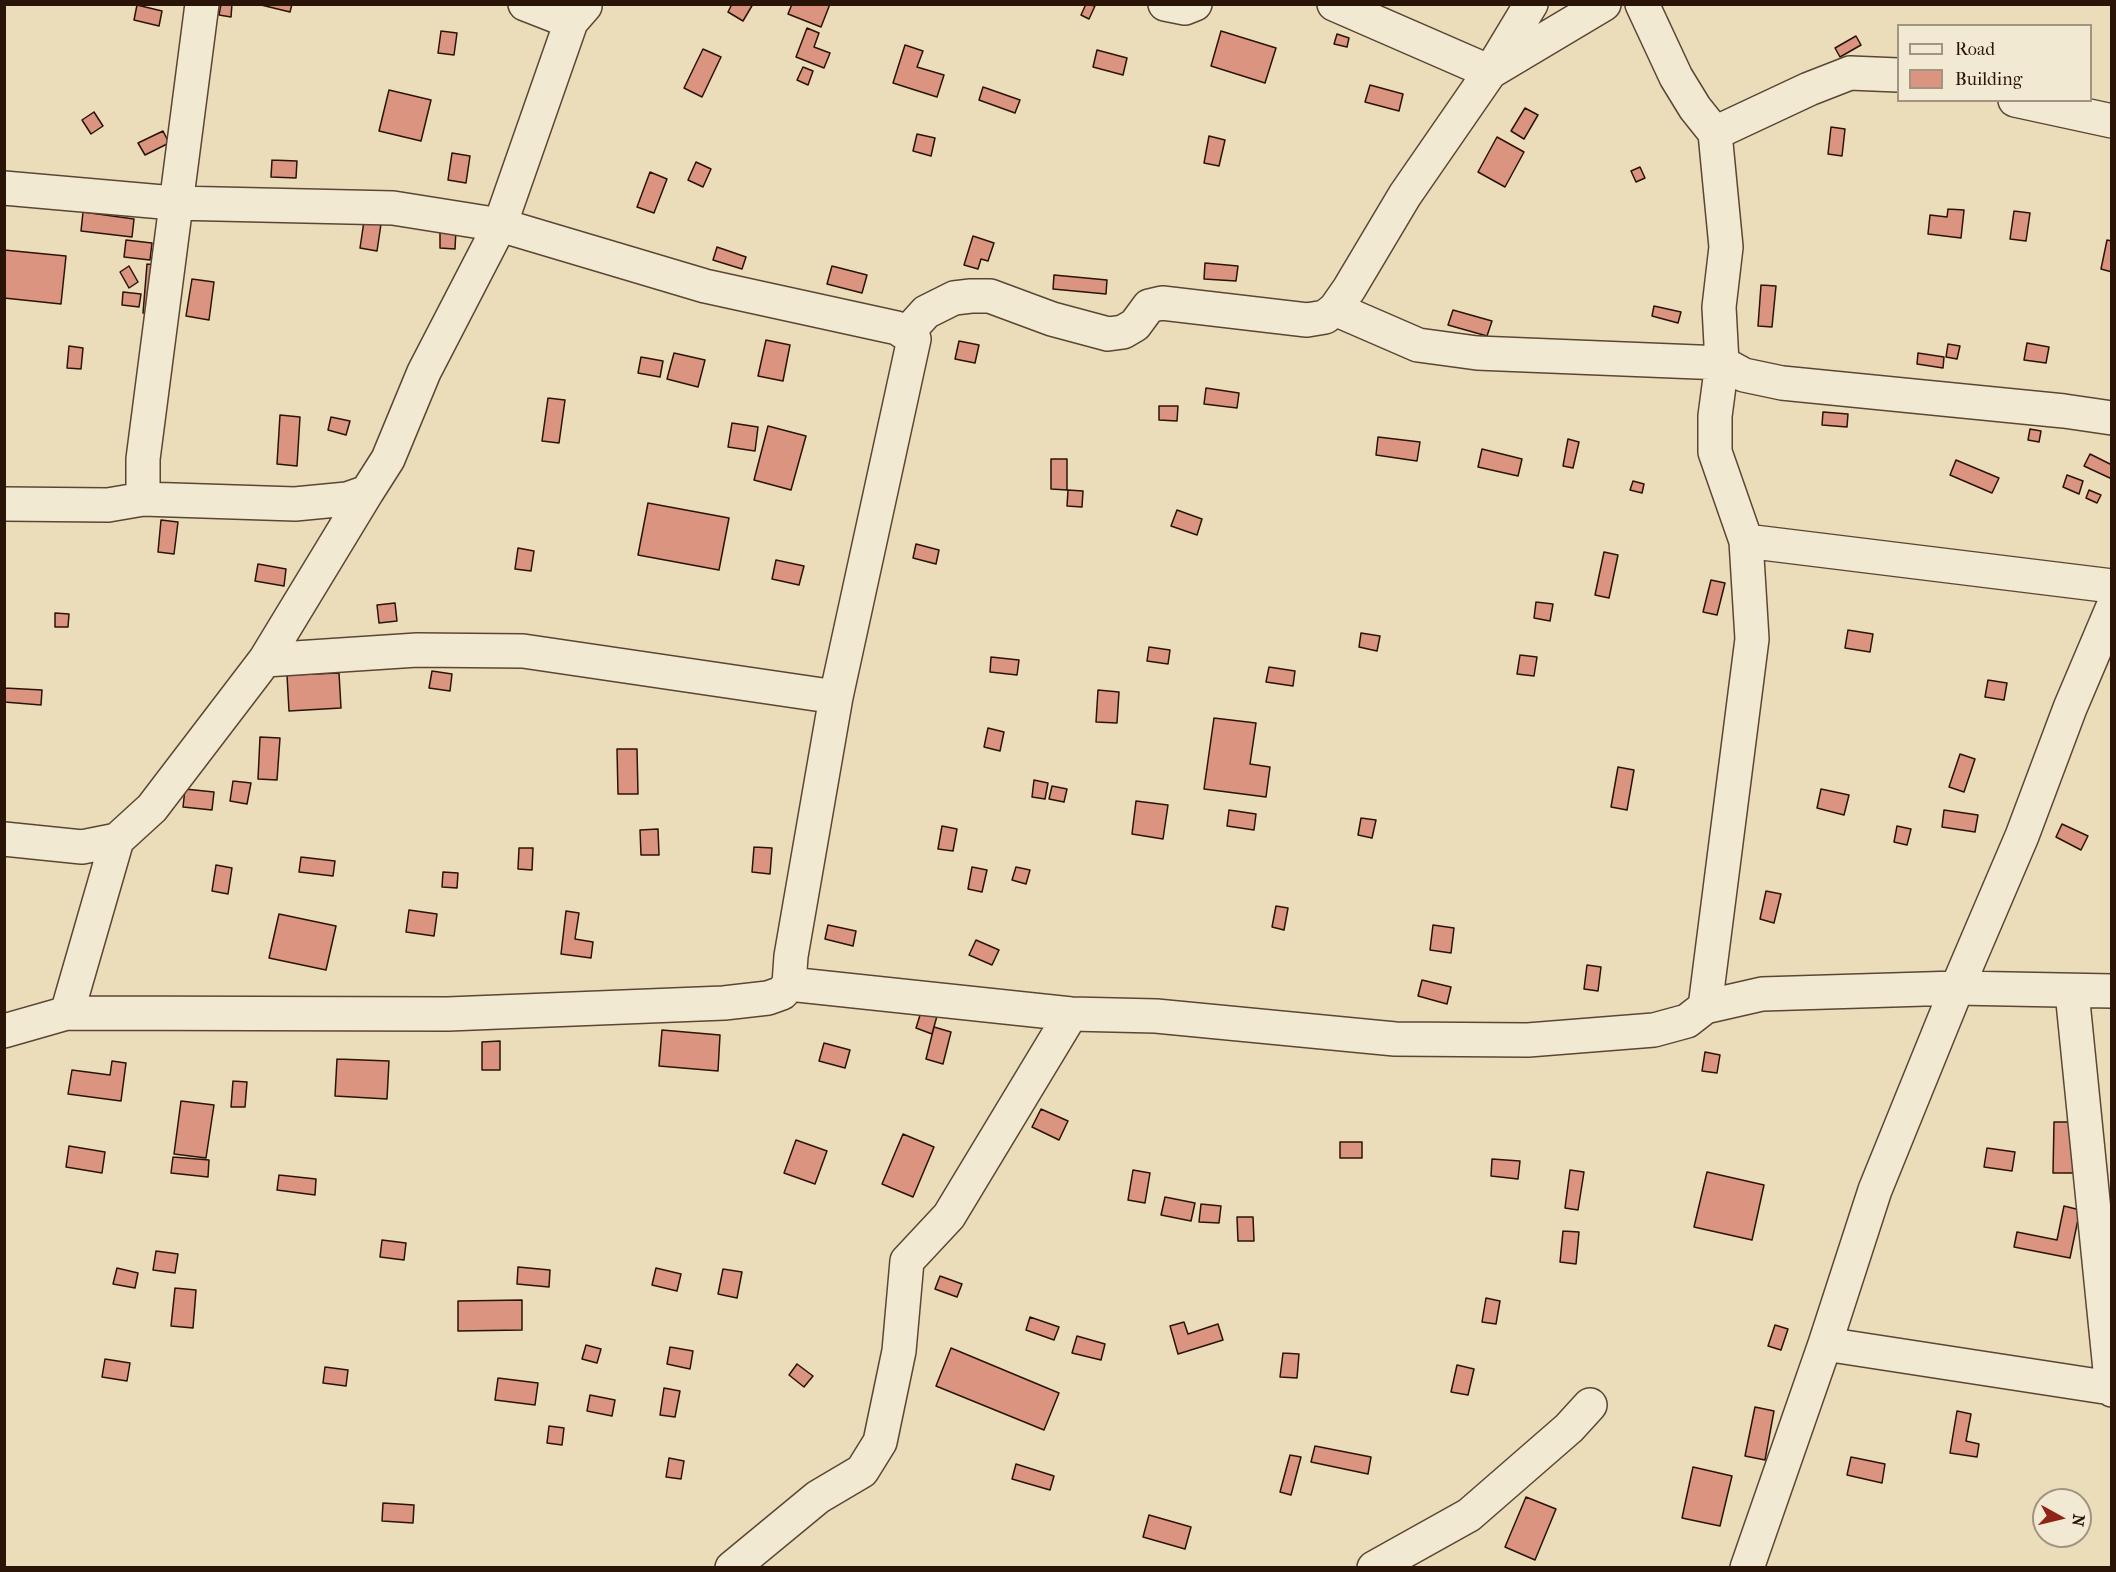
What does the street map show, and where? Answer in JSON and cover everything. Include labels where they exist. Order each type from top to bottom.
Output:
[{"type":"street","points":[[143,499],[143,459],[174,203],[202,4]]},
{"type":"street","points":[[4,839],[82,848],[117,840],[152,808],[266,660],[387,459],[424,372],[500,225],[517,183],[578,13],[525,4]]},
{"type":"street","points":[[1165,4],[1185,8],[1195,4]]},
{"type":"street","points":[[1334,4],[1490,72]]},
{"type":"street","points":[[907,333],[926,312],[954,298],[971,296],[990,297],[1052,319],[1108,334],[1123,332],[1135,324],[1149,306],[1162,303],[1307,320],[1325,317],[1335,309],[1405,195],[1490,72],[1531,4]]},
{"type":"street","points":[[1490,72],[1604,4]]},
{"type":"street","points":[[1642,4],[1676,77],[1715,134],[1726,247],[1719,307],[1722,363],[1715,416],[1715,452],[1746,541],[1752,639],[1705,1007]]},
{"type":"street","points":[[1715,134],[1809,89],[1850,73],[1897,75]]},
{"type":"street","points":[[2024,102],[2112,121]]},
{"type":"street","points":[[4,188],[174,203],[393,208],[500,225],[705,286],[897,328],[914,339],[836,697],[791,956],[789,984],[782,993],[768,998],[724,1003],[448,1014],[67,1013],[4,1030]]},
{"type":"street","points":[[1335,309],[1418,345],[1466,352],[1527,357],[1722,363],[1744,375],[1782,383],[2064,411],[2112,418]]},
{"type":"street","points":[[4,504],[108,505],[143,499],[295,504],[347,499],[367,492]]},
{"type":"street","points":[[1746,541],[2112,586]]},
{"type":"street","points":[[1747,1568],[1825,1344],[1875,1190],[2022,836],[2070,708],[2112,609]]},
{"type":"street","points":[[266,660],[417,650],[523,651],[836,697]]},
{"type":"street","points":[[67,1013],[117,840]]},
{"type":"street","points":[[789,984],[1071,1014],[1156,1016],[1395,1039],[1528,1040],[1654,1030],[1687,1021],[1705,1007],[1762,994],[1957,988],[2112,991]]},
{"type":"street","points":[[1825,1344],[2111,1389],[2072,992]]},
{"type":"street","points":[[732,1568],[818,1497],[862,1471],[880,1442],[899,1351],[907,1261],[949,1216],[1071,1014]]},
{"type":"street","points":[[1374,1568],[1469,1515],[1569,1428],[1590,1405]]},
{"type":"building","points":[[221,4],[232,4],[231,17],[219,15]]},
{"type":"building","points":[[257,4],[292,4],[290,12]]},
{"type":"building","points":[[732,4],[753,4],[743,21],[728,12]]},
{"type":"building","points":[[792,4],[830,4],[821,27],[788,14]]},
{"type":"building","points":[[1086,4],[1095,6],[1089,19],[1081,15]]},
{"type":"building","points":[[137,5],[162,11],[159,26],[134,20]]},
{"type":"building","points":[[807,28],[819,33],[814,47],[830,53],[824,68],[796,57]]},
{"type":"building","points":[[441,31],[457,33],[454,55],[438,53]]},
{"type":"building","points":[[1221,31],[1276,48],[1265,83],[1211,66]]},
{"type":"building","points":[[1337,34],[1349,38],[1347,47],[1334,44]]},
{"type":"building","points":[[1856,36],[1861,45],[1840,57],[1835,48]]},
{"type":"building","points":[[905,45],[923,51],[917,67],[944,75],[937,97],[893,83]]},
{"type":"building","points":[[703,49],[721,57],[702,97],[684,88]]},
{"type":"building","points":[[1097,50],[1127,58],[1123,75],[1093,67]]},
{"type":"building","points":[[803,67],[813,71],[808,85],[797,80]]},
{"type":"building","points":[[1370,85],[1403,94],[1399,111],[1365,102]]},
{"type":"building","points":[[983,87],[1020,100],[1015,113],[979,100]]},
{"type":"building","points":[[389,90],[431,100],[421,141],[379,131]]},
{"type":"building","points":[[1525,108],[1538,115],[1524,139],[1511,131]]},
{"type":"building","points":[[94,112],[103,126],[91,134],[82,120]]},
{"type":"building","points":[[1831,127],[1845,129],[1842,156],[1828,154]]},
{"type":"building","points":[[163,131],[169,143],[145,155],[138,143]]},
{"type":"building","points":[[917,134],[935,138],[931,156],[913,151]]},
{"type":"building","points":[[1209,136],[1225,140],[1219,166],[1204,163]]},
{"type":"building","points":[[1497,137],[1524,152],[1505,187],[1478,172]]},
{"type":"building","points":[[452,153],[470,156],[466,183],[448,180]]},
{"type":"building","points":[[272,160],[297,161],[296,178],[271,177]]},
{"type":"building","points":[[696,162],[711,169],[703,187],[688,180]]},
{"type":"building","points":[[1640,167],[1645,178],[1636,182],[1631,171]]},
{"type":"building","points":[[650,172],[667,179],[654,213],[637,207]]},
{"type":"building","points":[[1948,209],[1964,210],[1961,238],[1928,234],[1930,215],[1947,217]]},
{"type":"building","points":[[2014,211],[2030,213],[2026,241],[2010,239]]},
{"type":"building","points":[[83,212],[134,219],[132,237],[81,231]]},
{"type":"building","points":[[364,221],[381,224],[377,251],[360,248]]},
{"type":"building","points":[[440,229],[456,229],[455,249],[440,248]]},
{"type":"building","points":[[973,236],[994,243],[988,261],[981,259],[978,269],[964,265]]},
{"type":"building","points":[[126,240],[152,243],[150,260],[124,257]]},
{"type":"building","points":[[2107,240],[2112,241],[2112,272],[2101,269]]},
{"type":"building","points":[[717,247],[746,257],[742,269],[713,260]]},
{"type":"building","points":[[4,250],[66,256],[61,304],[4,298]]},
{"type":"building","points":[[1205,263],[1238,266],[1236,281],[1204,279]]},
{"type":"building","points":[[147,264],[163,265],[160,314],[143,313]]},
{"type":"building","points":[[129,266],[138,282],[129,288],[120,272]]},
{"type":"building","points":[[832,266],[867,275],[862,293],[827,284]]},
{"type":"building","points":[[1054,275],[1107,280],[1106,294],[1053,289]]},
{"type":"building","points":[[192,279],[214,282],[209,320],[186,316]]},
{"type":"building","points":[[1761,285],[1776,286],[1772,327],[1758,326]]},
{"type":"building","points":[[123,292],[141,294],[139,307],[122,305]]},
{"type":"building","points":[[1654,306],[1681,312],[1678,323],[1652,316]]},
{"type":"building","points":[[1453,310],[1492,321],[1487,336],[1448,325]]},
{"type":"building","points":[[766,340],[790,345],[783,381],[758,376]]},
{"type":"building","points":[[959,341],[979,345],[975,363],[955,359]]},
{"type":"building","points":[[2027,343],[2049,347],[2046,363],[2024,360]]},
{"type":"building","points":[[1948,344],[1960,346],[1957,359],[1946,357]]},
{"type":"building","points":[[69,346],[83,348],[81,369],[67,368]]},
{"type":"building","points":[[674,353],[705,360],[698,387],[667,379]]},
{"type":"building","points":[[1918,353],[1944,357],[1943,368],[1917,364]]},
{"type":"building","points":[[641,357],[663,361],[660,377],[638,373]]},
{"type":"building","points":[[1206,388],[1239,393],[1237,408],[1204,404]]},
{"type":"building","points":[[548,398],[565,400],[559,443],[542,441]]},
{"type":"building","points":[[1159,406],[1178,406],[1177,421],[1159,420]]},
{"type":"building","points":[[1823,412],[1848,414],[1847,427],[1822,425]]},
{"type":"building","points":[[280,415],[300,417],[297,466],[277,464]]},
{"type":"building","points":[[331,417],[350,421],[346,435],[328,430]]},
{"type":"building","points":[[732,423],[758,427],[755,451],[728,447]]},
{"type":"building","points":[[768,426],[806,436],[791,490],[754,480]]},
{"type":"building","points":[[2030,429],[2041,431],[2039,442],[2028,440]]},
{"type":"building","points":[[1378,437],[1420,442],[1417,461],[1376,455]]},
{"type":"building","points":[[1568,439],[1579,442],[1573,468],[1563,466]]},
{"type":"building","points":[[1482,449],[1522,459],[1518,476],[1478,467]]},
{"type":"building","points":[[2090,454],[2112,465],[2112,479],[2084,466]]},
{"type":"building","points":[[1051,459],[1067,459],[1067,490],[1051,489]]},
{"type":"building","points":[[1956,460],[1999,478],[1992,493],[1950,475]]},
{"type":"building","points":[[2067,475],[2083,481],[2079,494],[2063,487]]},
{"type":"building","points":[[1633,481],[1644,484],[1642,493],[1630,490]]},
{"type":"building","points":[[1068,490],[1083,491],[1082,507],[1067,506]]},
{"type":"building","points":[[2089,490],[2101,495],[2097,503],[2086,498]]},
{"type":"building","points":[[648,503],[729,518],[719,570],[638,555]]},
{"type":"building","points":[[1177,510],[1202,519],[1197,535],[1171,526]]},
{"type":"building","points":[[161,520],[178,522],[174,554],[158,552]]},
{"type":"building","points":[[916,544],[939,550],[936,564],[913,558]]},
{"type":"building","points":[[518,548],[534,551],[531,571],[515,569]]},
{"type":"building","points":[[1604,552],[1618,555],[1609,598],[1595,595]]},
{"type":"building","points":[[776,560],[804,566],[799,585],[772,579]]},
{"type":"building","points":[[258,564],[286,569],[284,586],[255,581]]},
{"type":"building","points":[[1711,580],[1725,583],[1717,615],[1703,612]]},
{"type":"building","points":[[1536,602],[1553,604],[1550,621],[1534,618]]},
{"type":"building","points":[[395,603],[397,621],[379,623],[377,605]]},
{"type":"building","points":[[55,613],[69,614],[68,627],[55,627]]},
{"type":"building","points":[[1848,630],[1873,634],[1870,652],[1845,648]]},
{"type":"building","points":[[1361,633],[1380,636],[1377,651],[1359,647]]},
{"type":"building","points":[[1149,647],[1170,650],[1168,664],[1147,661]]},
{"type":"building","points":[[1520,655],[1537,657],[1534,676],[1517,674]]},
{"type":"building","points":[[991,657],[1019,660],[1017,675],[990,672]]},
{"type":"building","points":[[1269,667],[1295,671],[1293,686],[1266,682]]},
{"type":"building","points":[[432,671],[452,674],[450,691],[429,688]]},
{"type":"building","points":[[339,673],[341,708],[289,711],[287,675]]},
{"type":"building","points":[[1988,680],[2007,683],[2004,700],[1985,697]]},
{"type":"building","points":[[5,688],[42,690],[41,705],[4,702]]},
{"type":"building","points":[[1098,690],[1119,692],[1117,723],[1096,722]]},
{"type":"building","points":[[1214,718],[1256,723],[1250,764],[1270,767],[1266,797],[1204,789]]},
{"type":"building","points":[[988,728],[1004,732],[1000,751],[984,747]]},
{"type":"building","points":[[260,737],[280,738],[277,780],[258,779]]},
{"type":"building","points":[[617,749],[637,749],[638,794],[618,794]]},
{"type":"building","points":[[1960,754],[1975,759],[1964,792],[1949,787]]},
{"type":"building","points":[[1618,767],[1634,770],[1627,810],[1611,807]]},
{"type":"building","points":[[1034,780],[1048,783],[1045,799],[1032,797]]},
{"type":"building","points":[[233,781],[251,783],[247,804],[230,801]]},
{"type":"building","points":[[1052,786],[1067,789],[1064,802],[1049,799]]},
{"type":"building","points":[[185,789],[214,792],[212,810],[183,807]]},
{"type":"building","points":[[1821,789],[1849,795],[1844,815],[1817,808]]},
{"type":"building","points":[[1136,801],[1168,805],[1163,839],[1132,834]]},
{"type":"building","points":[[1229,810],[1256,814],[1254,830],[1227,826]]},
{"type":"building","points":[[1944,810],[1978,815],[1975,832],[1942,827]]},
{"type":"building","points":[[1361,818],[1376,820],[1372,838],[1358,835]]},
{"type":"building","points":[[2062,824],[2088,836],[2081,850],[2056,837]]},
{"type":"building","points":[[942,826],[957,829],[953,851],[938,849]]},
{"type":"building","points":[[1897,826],[1911,829],[1907,845],[1894,842]]},
{"type":"building","points":[[658,829],[659,855],[641,855],[640,830]]},
{"type":"building","points":[[754,847],[772,848],[770,874],[752,872]]},
{"type":"building","points":[[519,848],[533,848],[532,870],[518,869]]},
{"type":"building","points":[[301,857],[335,861],[333,876],[299,872]]},
{"type":"building","points":[[216,865],[232,868],[228,894],[212,891]]},
{"type":"building","points":[[972,867],[987,870],[982,892],[968,889]]},
{"type":"building","points":[[1016,867],[1030,870],[1026,884],[1012,880]]},
{"type":"building","points":[[443,872],[458,873],[457,888],[442,887]]},
{"type":"building","points":[[1766,891],[1781,894],[1774,923],[1760,919]]},
{"type":"building","points":[[1276,906],[1288,908],[1284,930],[1272,927]]},
{"type":"building","points":[[409,910],[437,914],[434,936],[406,932]]},
{"type":"building","points":[[566,911],[579,913],[575,939],[593,942],[591,958],[561,954]]},
{"type":"building","points":[[279,914],[336,926],[326,970],[269,958]]},
{"type":"building","points":[[828,925],[856,931],[853,946],[825,939]]},
{"type":"building","points":[[1433,925],[1454,928],[1451,953],[1430,950]]},
{"type":"building","points":[[976,940],[999,950],[992,965],[969,955]]},
{"type":"building","points":[[1587,965],[1601,967],[1598,991],[1584,989]]},
{"type":"building","points":[[1422,980],[1451,987],[1447,1004],[1418,996]]},
{"type":"building","points":[[921,1012],[937,1016],[932,1034],[916,1028]]},
{"type":"building","points":[[934,1027],[951,1032],[943,1064],[926,1059]]},
{"type":"building","points":[[662,1030],[720,1035],[718,1071],[659,1066]]},
{"type":"building","points":[[500,1041],[500,1070],[482,1070],[482,1042]]},
{"type":"building","points":[[824,1043],[850,1050],[845,1068],[819,1061]]},
{"type":"building","points":[[1705,1052],[1720,1055],[1717,1073],[1702,1071]]},
{"type":"building","points":[[337,1059],[389,1061],[387,1099],[335,1096]]},
{"type":"building","points":[[112,1061],[126,1063],[121,1101],[68,1094],[72,1070],[110,1075]]},
{"type":"building","points":[[233,1081],[247,1082],[245,1107],[231,1107]]},
{"type":"building","points":[[181,1101],[214,1105],[206,1158],[174,1154]]},
{"type":"building","points":[[1041,1109],[1068,1121],[1059,1140],[1032,1127]]},
{"type":"building","points":[[2054,1122],[2083,1122],[2082,1173],[2053,1173]]},
{"type":"building","points":[[903,1134],[934,1147],[913,1197],[882,1184]]},
{"type":"building","points":[[796,1140],[827,1151],[815,1184],[784,1173]]},
{"type":"building","points":[[1340,1142],[1362,1142],[1362,1158],[1340,1158]]},
{"type":"building","points":[[69,1146],[105,1152],[102,1173],[66,1167]]},
{"type":"building","points":[[1987,1148],[2015,1152],[2012,1171],[1984,1167]]},
{"type":"building","points":[[173,1157],[209,1160],[208,1177],[171,1173]]},
{"type":"building","points":[[1492,1159],[1520,1161],[1518,1179],[1491,1176]]},
{"type":"building","points":[[1133,1170],[1150,1173],[1145,1203],[1128,1200]]},
{"type":"building","points":[[1570,1170],[1584,1172],[1578,1210],[1565,1208]]},
{"type":"building","points":[[1707,1172],[1764,1185],[1752,1240],[1694,1227]]},
{"type":"building","points":[[279,1175],[316,1179],[315,1195],[277,1190]]},
{"type":"building","points":[[1165,1197],[1195,1203],[1191,1221],[1161,1215]]},
{"type":"building","points":[[1201,1204],[1221,1206],[1219,1223],[1199,1222]]},
{"type":"building","points":[[2064,1206],[2080,1210],[2070,1258],[2014,1247],[2017,1232],[2057,1240]]},
{"type":"building","points":[[1237,1217],[1253,1217],[1254,1241],[1238,1241]]},
{"type":"building","points":[[1563,1231],[1579,1232],[1576,1264],[1560,1262]]},
{"type":"building","points":[[382,1240],[406,1243],[404,1260],[380,1257]]},
{"type":"building","points":[[156,1251],[178,1254],[175,1273],[153,1270]]},
{"type":"building","points":[[518,1267],[550,1270],[549,1287],[517,1284]]},
{"type":"building","points":[[117,1268],[138,1273],[135,1288],[113,1284]]},
{"type":"building","points":[[656,1268],[681,1274],[677,1291],[652,1285]]},
{"type":"building","points":[[723,1269],[742,1272],[737,1298],[718,1294]]},
{"type":"building","points":[[940,1276],[962,1284],[957,1297],[935,1289]]},
{"type":"building","points":[[175,1288],[196,1290],[193,1328],[171,1326]]},
{"type":"building","points":[[1486,1298],[1500,1301],[1496,1324],[1482,1322]]},
{"type":"building","points":[[522,1300],[522,1330],[458,1331],[458,1301]]},
{"type":"building","points":[[1030,1317],[1059,1327],[1054,1340],[1026,1330]]},
{"type":"building","points":[[1184,1322],[1188,1334],[1218,1324],[1223,1340],[1178,1354],[1170,1326]]},
{"type":"building","points":[[1775,1325],[1788,1329],[1781,1350],[1768,1346]]},
{"type":"building","points":[[1077,1336],[1105,1344],[1101,1360],[1072,1353]]},
{"type":"building","points":[[586,1345],[601,1349],[597,1363],[582,1359]]},
{"type":"building","points":[[670,1347],[693,1351],[690,1369],[667,1364]]},
{"type":"building","points":[[951,1348],[1059,1393],[1044,1430],[936,1386]]},
{"type":"building","points":[[1283,1353],[1299,1354],[1297,1378],[1280,1377]]},
{"type":"building","points":[[105,1359],[130,1363],[127,1381],[102,1377]]},
{"type":"building","points":[[797,1364],[813,1376],[804,1387],[789,1375]]},
{"type":"building","points":[[1457,1365],[1474,1369],[1468,1395],[1451,1392]]},
{"type":"building","points":[[325,1367],[348,1370],[346,1386],[323,1383]]},
{"type":"building","points":[[498,1378],[538,1383],[535,1405],[495,1400]]},
{"type":"building","points":[[664,1388],[680,1391],[675,1417],[660,1415]]},
{"type":"building","points":[[590,1395],[615,1400],[612,1416],[587,1411]]},
{"type":"building","points":[[1755,1407],[1774,1411],[1765,1460],[1745,1456]]},
{"type":"building","points":[[1957,1411],[1971,1414],[1966,1441],[1979,1444],[1977,1457],[1950,1453]]},
{"type":"building","points":[[549,1426],[564,1428],[562,1445],[547,1443]]},
{"type":"building","points":[[1315,1446],[1371,1457],[1368,1474],[1311,1462]]},
{"type":"building","points":[[1290,1455],[1301,1457],[1291,1495],[1280,1492]]},
{"type":"building","points":[[1851,1457],[1885,1464],[1882,1483],[1847,1475]]},
{"type":"building","points":[[669,1458],[684,1461],[681,1479],[666,1477]]},
{"type":"building","points":[[1016,1464],[1054,1476],[1050,1490],[1012,1479]]},
{"type":"building","points":[[1693,1467],[1732,1476],[1720,1526],[1682,1518]]},
{"type":"building","points":[[1526,1497],[1556,1509],[1535,1560],[1505,1547]]},
{"type":"building","points":[[383,1503],[414,1505],[413,1523],[382,1521]]},
{"type":"building","points":[[1149,1515],[1191,1527],[1185,1549],[1143,1537]]}]
